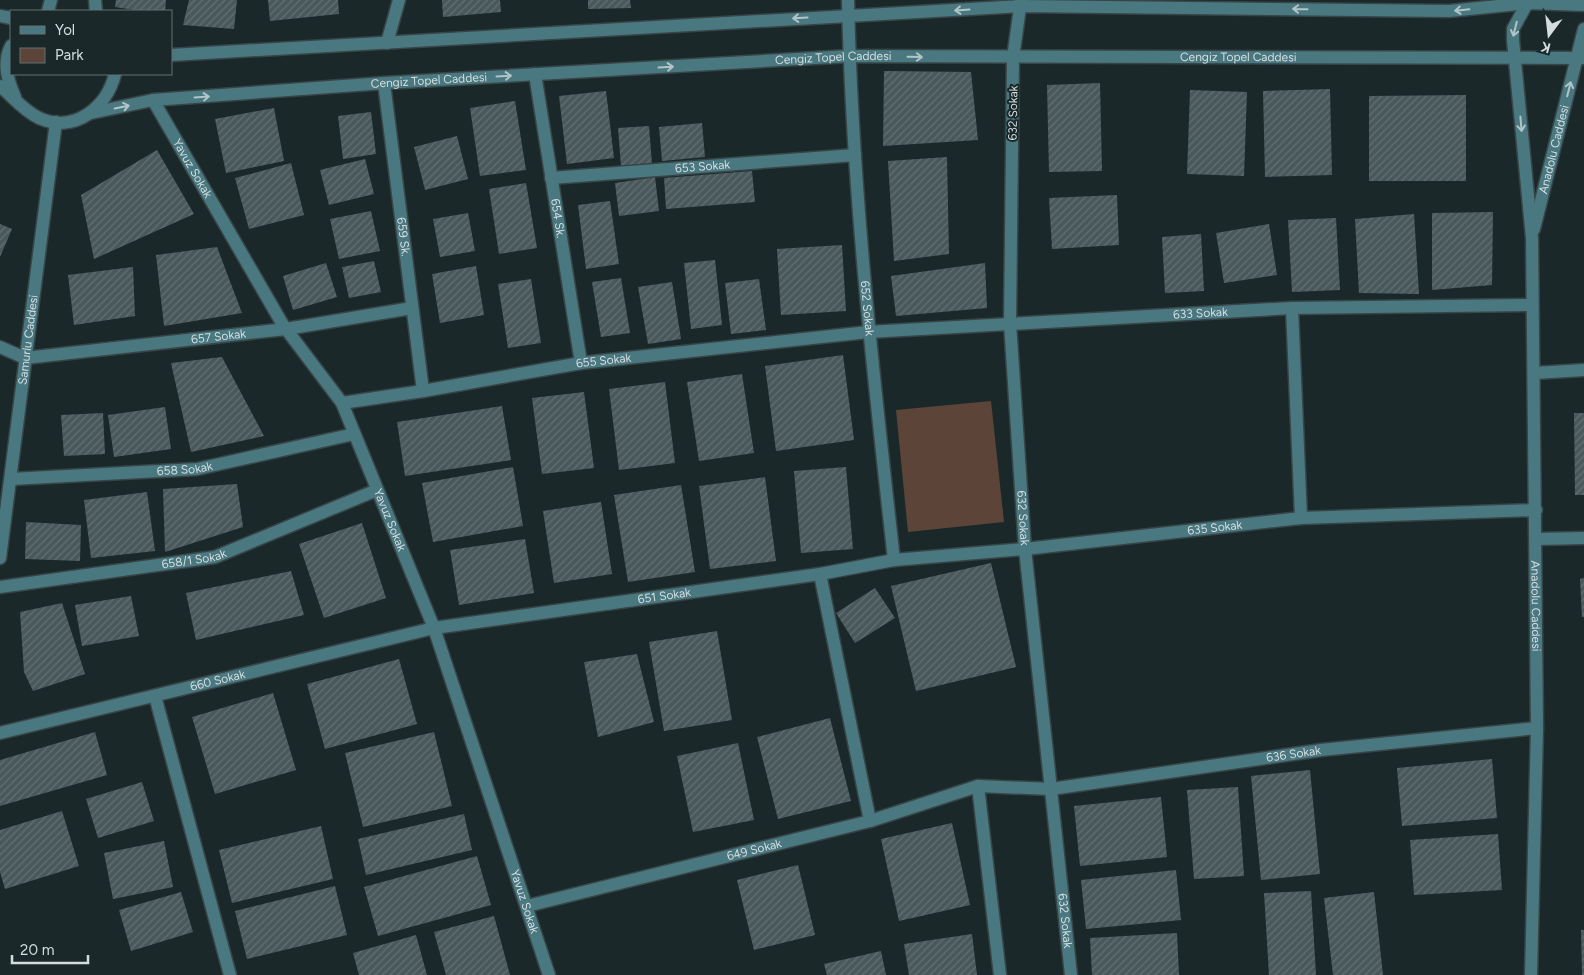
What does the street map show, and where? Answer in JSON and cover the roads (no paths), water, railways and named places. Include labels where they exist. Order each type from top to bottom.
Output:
[{"type":"street","points":[[387,43],[399,0]]},
{"type":"street","name":"652 Sokak","points":[[848,0],[855,155],[868,332],[894,560]]},
{"type":"street","points":[[172,55],[849,15],[874,16],[1021,3],[1449,11],[1528,1],[1584,5]]},
{"type":"street","points":[[1515,58],[1513,29],[1528,1]]},
{"type":"street","name":"632 Sokak","points":[[1021,3],[1013,58],[1010,323],[1025,549],[1070,975]]},
{"type":"street","points":[[1580,58],[1584,29]]},
{"type":"street","points":[[10,50],[4,85],[27,111],[41,119],[56,122],[75,120],[91,113],[103,102],[111,89],[115,75]]},
{"type":"street","name":"Cengiz Topel Caddesi","points":[[91,113],[153,100],[384,83],[850,56],[1013,58],[1580,58]]},
{"type":"street","name":"Anadolu Caddesi","points":[[1515,58],[1532,238],[1537,728],[1531,975]]},
{"type":"street","name":"Anadolu Caddesi","points":[[1532,238],[1580,58]]},
{"type":"street","name":"654 Sk.","points":[[535,74],[550,178],[581,363]]},
{"type":"street","name":"659 Sk.","points":[[384,83],[423,391]]},
{"type":"street","name":"Yavuz Sokak","points":[[153,100],[286,328],[342,403],[434,628],[549,975]]},
{"type":"street","name":"Samurlu Caddesi","points":[[0,558],[56,122]]},
{"type":"street","name":"653 Sokak","points":[[550,178],[855,155]]},
{"type":"street","name":"633 Sokak","points":[[868,332],[1292,308],[1532,305]]},
{"type":"street","name":"657 Sokak","points":[[25,358],[286,328],[412,308]]},
{"type":"street","points":[[1292,308],[1301,518]]},
{"type":"street","name":"655 Sokak","points":[[342,403],[423,391],[581,363],[868,332]]},
{"type":"street","points":[[0,347],[25,358]]},
{"type":"street","points":[[1534,373],[1584,370]]},
{"type":"street","name":"658 Sokak","points":[[11,479],[197,469],[354,434]]},
{"type":"street","name":"658/1 Sokak","points":[[0,587],[215,557],[377,490]]},
{"type":"street","name":"635 Sokak","points":[[894,560],[1025,549],[1301,518],[1536,510]]},
{"type":"street","points":[[1536,539],[1584,538]]},
{"type":"street","name":"651 Sokak","points":[[434,628],[820,574],[894,560]]},
{"type":"street","points":[[820,574],[870,821]]},
{"type":"street","name":"660 Sokak","points":[[0,733],[434,628]]},
{"type":"street","points":[[155,696],[230,975]]},
{"type":"street","name":"636 Sokak","points":[[978,786],[1051,788],[1321,750],[1537,728]]},
{"type":"street","points":[[978,786],[1000,975]]},
{"type":"street","name":"649 Sokak","points":[[527,906],[870,821],[978,786]]}]
